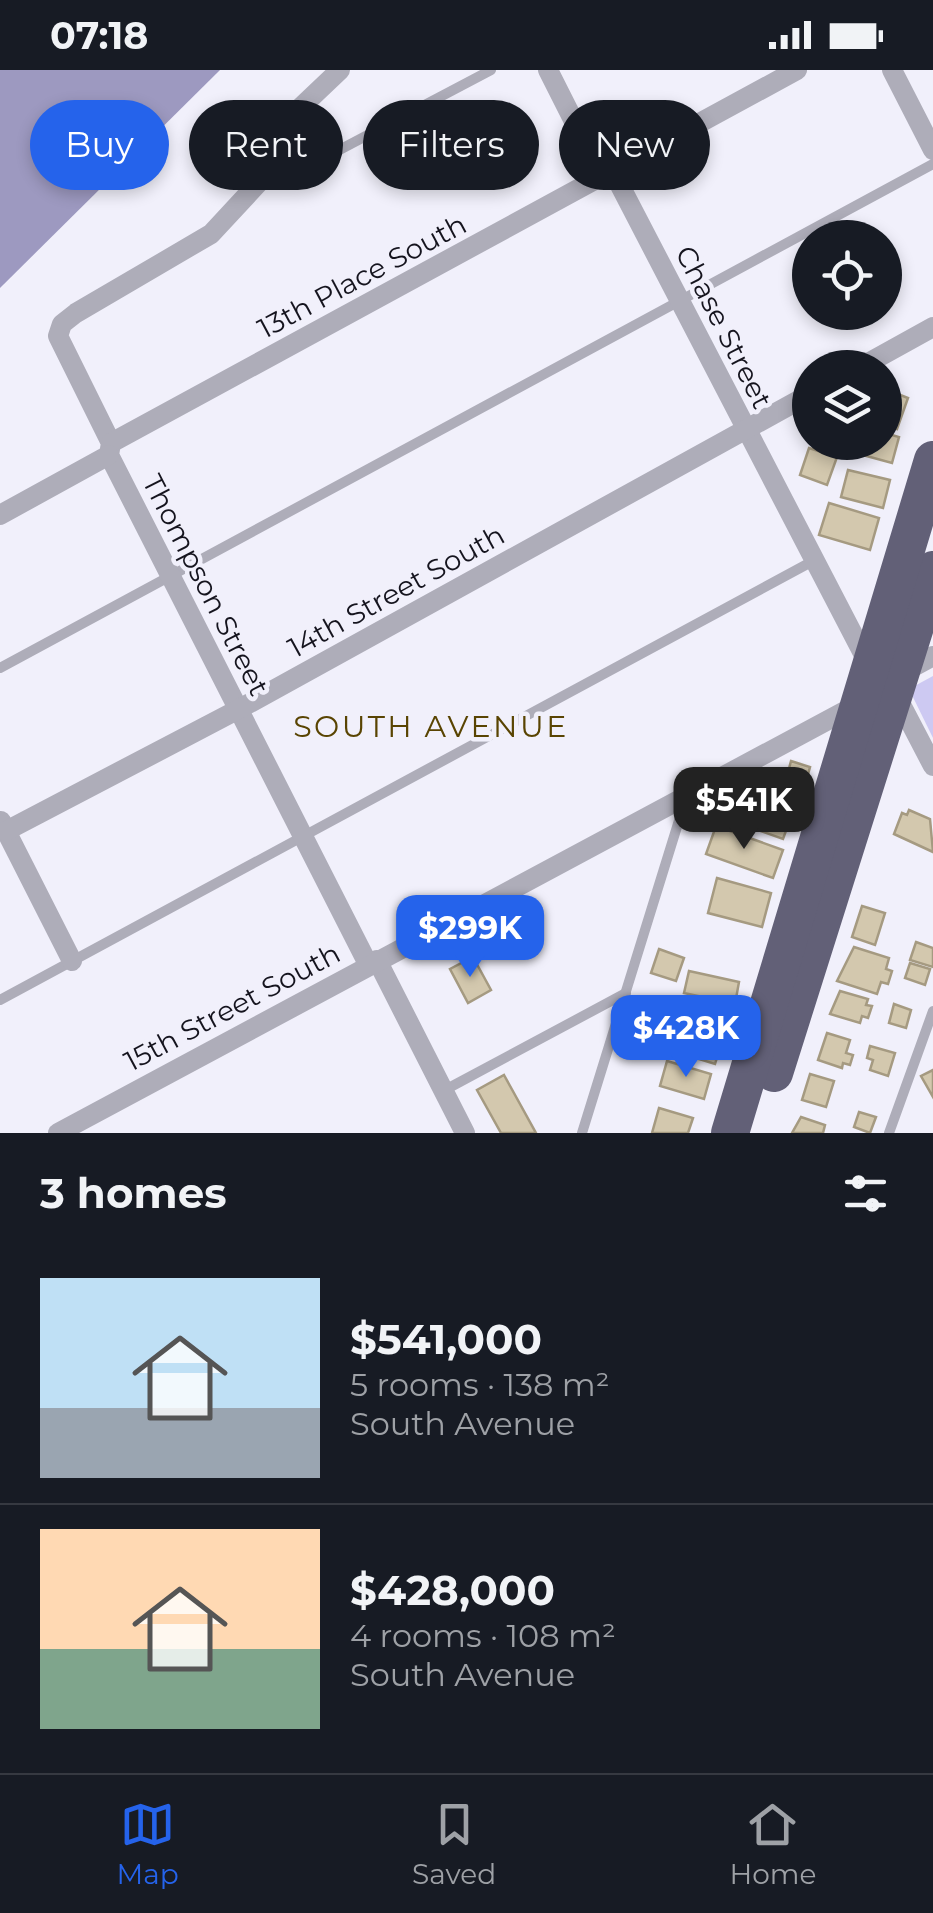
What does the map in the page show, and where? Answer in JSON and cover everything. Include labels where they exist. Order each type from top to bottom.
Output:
[{"type":"highway","points":[[730,1133],[858,704],[899,672],[933,460]]},
{"type":"highway","points":[[756,1133],[933,570]]},
{"type":"street","points":[[308,100],[340,70]]},
{"type":"street","name":"Chase Street","points":[[548,70],[565,100]]},
{"type":"street","name":"13th Place South","points":[[710,119],[797,70]]},
{"type":"street","points":[[892,70],[933,150]]},
{"type":"street","name":"Thompson Street","points":[[252,190],[212,234],[76,313],[62,324],[58,336],[171,576],[303,835],[465,1133]]},
{"type":"street","name":"13th Place South","points":[[0,515],[110,449],[582,190]]},
{"type":"street","name":"Chase Street","points":[[616,190],[680,299],[814,561],[899,672],[933,766]]},
{"type":"street","points":[[890,350],[933,326]]},
{"type":"street","name":"14th Street South","points":[[3,825],[239,709],[792,404]]},
{"type":"street","name":"15th Street South","points":[[58,1133],[858,704]]},
{"type":"street","points":[[3,825],[72,961]]},
{"type":"lane","points":[[343,148],[491,70]]},
{"type":"lane","points":[[0,668],[933,164]]},
{"type":"lane","points":[[0,1000],[814,561]]},
{"type":"lane","points":[[582,1133],[686,795]]},
{"type":"lane","points":[[444,1091],[626,994]]},
{"type":"lane","points":[[889,1133],[933,1011]]},
{"type":"shaded area","points":[[0,70],[220,70],[169,121],[169,100],[30,100],[30,190],[99,190],[0,288]]},
{"type":"shaded area","points":[[933,676],[933,738],[909,689]]},
{"type":"building","points":[[805,460],[836,460],[827,485],[800,475]]},
{"type":"building","points":[[848,470],[890,480],[883,508],[841,497]]},
{"type":"building","points":[[829,503],[879,518],[870,550],[819,535]]},
{"type":"building","points":[[791,761],[810,767],[802,796],[765,785],[769,771],[787,776]]},
{"type":"building","points":[[742,790],[794,809],[783,839],[730,820]]},
{"type":"building","points":[[909,810],[930,819],[933,852],[894,834],[902,813],[907,815]]},
{"type":"building","points":[[716,826],[783,850],[773,878],[706,854]]},
{"type":"building","points":[[717,878],[771,893],[762,927],[708,913]]},
{"type":"building","points":[[862,906],[885,913],[875,945],[852,937]]},
{"type":"building","points":[[916,942],[933,948],[933,967],[910,960]]},
{"type":"building","points":[[854,947],[889,958],[886,969],[892,971],[888,984],[881,982],[877,994],[837,981]]},
{"type":"building","points":[[659,949],[684,958],[676,981],[651,973]]},
{"type":"building","points":[[473,957],[491,990],[468,1003],[450,969]]},
{"type":"building","points":[[910,963],[930,969],[925,985],[905,978]]},
{"type":"building","points":[[689,971],[739,982],[735,1004],[684,993]]},
{"type":"building","points":[[840,991],[868,999],[866,1005],[872,1006],[868,1018],[862,1016],[860,1023],[830,1014]]},
{"type":"building","points":[[894,1004],[911,1010],[906,1028],[889,1023]]},
{"type":"building","points":[[620,1023],[643,1028],[638,1050],[615,1045]]},
{"type":"building","points":[[684,1026],[723,1038],[715,1064],[676,1052]]},
{"type":"building","points":[[827,1033],[850,1040],[846,1053],[853,1055],[850,1065],[843,1063],[842,1068],[818,1060]]},
{"type":"building","points":[[870,1046],[895,1053],[888,1076],[870,1070]]},
{"type":"building","points":[[667,1061],[711,1074],[704,1099],[660,1086]]},
{"type":"building","points":[[933,1070],[933,1097],[921,1076]]},
{"type":"building","points":[[810,1074],[834,1081],[826,1107],[802,1100]]},
{"type":"building","points":[[504,1075],[536,1133],[501,1133],[477,1090]]},
{"type":"building","points":[[659,1108],[693,1118],[688,1133],[652,1133]]},
{"type":"building","points":[[859,1112],[876,1117],[870,1133],[854,1127]]},
{"type":"building","points":[[801,1117],[825,1125],[823,1133],[792,1133]]},
{"type":"district","name":"SOUTH AVENUE","points":[[431,727]]}]
